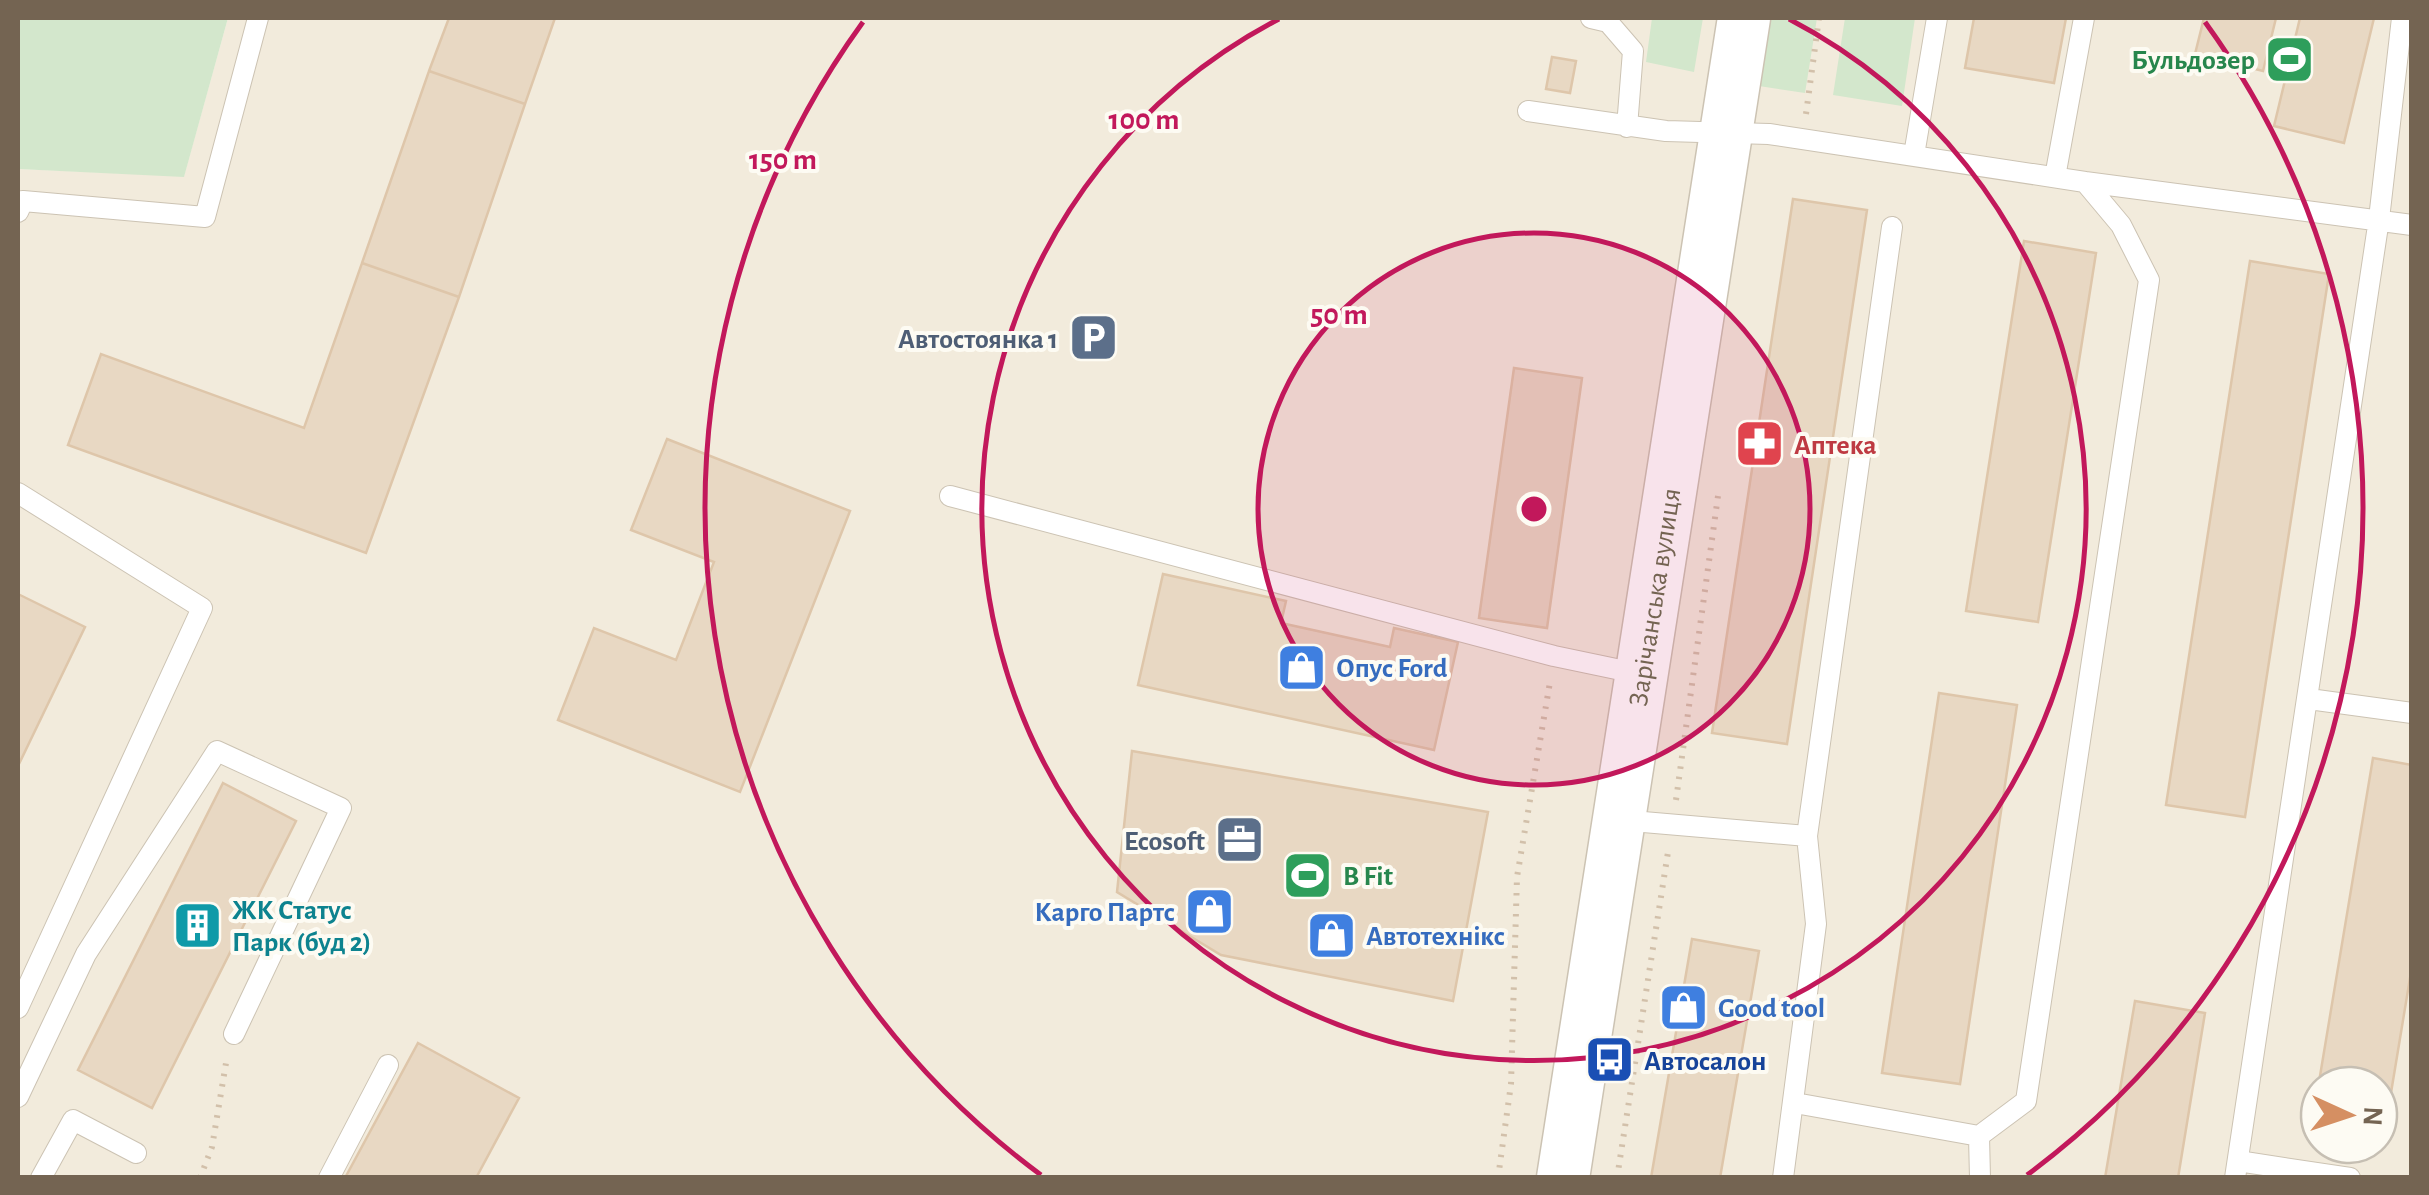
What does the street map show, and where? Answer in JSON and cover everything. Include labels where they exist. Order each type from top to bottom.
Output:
[{"type":"street","name":"Зарічанська вулиця","points":[[1564,1178],[1642,675],[1748,132],[1744,18]]},
{"type":"lane","points":[[18,212],[23,201],[205,217],[258,18]]},
{"type":"lane","points":[[1591,18],[1608,22],[1632,51],[1627,127]]},
{"type":"lane","points":[[1914,154],[1937,18]]},
{"type":"lane","points":[[2055,177],[2084,18]]},
{"type":"lane","points":[[2350,1178],[2237,1169],[2379,220],[2402,18]]},
{"type":"lane","points":[[1528,112],[1627,127],[1748,132],[2085,182],[2412,224]]},
{"type":"lane","points":[[1795,1103],[1979,1136],[2026,1102],[2149,280],[2121,225],[2085,182]]},
{"type":"lane","points":[[1783,1178],[1816,924],[1807,836],[1892,227]]},
{"type":"lane","points":[[18,492],[202,608],[18,1008]]},
{"type":"lane","points":[[950,496],[1554,656],[1642,675]]},
{"type":"lane","points":[[2309,698],[2412,713]]},
{"type":"lane","points":[[18,1097],[86,954],[217,750],[341,808],[234,1034]]},
{"type":"lane","points":[[1619,820],[1807,836]]},
{"type":"lane","points":[[329,1178],[388,1064]]},
{"type":"lane","points":[[41,1178],[73,1120],[136,1153]]},
{"type":"lane","points":[[1979,1136],[1980,1178]]},
{"type":"path","points":[[1748,132],[1809,112],[1819,18]]},
{"type":"path","points":[[1618,1178],[1719,490]]},
{"type":"path","points":[[1498,1178],[1511,1084],[1517,877],[1554,656]]},
{"type":"path","points":[[200,1178],[212,1147],[234,1034]]},
{"type":"shaded area","points":[[228,18],[1727,18],[1547,1177],[18,1178],[18,169],[184,176]]},
{"type":"shaded area","points":[[1761,18],[2411,18],[2411,1177],[1581,1178]]},
{"type":"green space","points":[[18,18],[228,18],[184,177],[18,169]]},
{"type":"green space","points":[[1652,18],[1703,18],[1694,72],[1646,62]]},
{"type":"green space","points":[[1770,18],[1817,18],[1805,93],[1759,86]]},
{"type":"green space","points":[[1845,18],[1915,18],[1902,106],[1833,95]]},
{"type":"building","points":[[449,18],[555,18],[525,104],[429,71]]},
{"type":"building","points":[[1974,18],[2066,18],[2054,83],[1965,68]]},
{"type":"building","points":[[2204,18],[2276,18],[2263,71],[2195,54]]},
{"type":"building","points":[[2300,18],[2374,18],[2344,143],[2274,126]]},
{"type":"building","points":[[1552,57],[1576,61],[1570,93],[1546,89]]},
{"type":"building","points":[[429,71],[525,104],[459,297],[362,263]]},
{"type":"building","points":[[1793,199],[1867,210],[1787,744],[1712,733]]},
{"type":"building","points":[[2024,241],[2096,253],[2038,622],[1966,611]]},
{"type":"building","points":[[2250,261],[2329,274],[2245,817],[2166,805]]},
{"type":"building","points":[[362,263],[459,297],[366,553],[68,445],[101,354],[304,428]]},
{"type":"building","points":[[1514,368],[1582,378],[1547,628],[1479,618]]},
{"type":"building","points":[[667,439],[850,511],[740,792],[558,720],[594,628],[676,660],[714,562],[631,530]]},
{"type":"building","points":[[1163,574],[1286,601],[1281,623],[1390,647],[1394,628],[1458,642],[1434,750],[1138,685]]},
{"type":"building","points":[[18,594],[85,627],[18,766]]},
{"type":"building","points":[[1939,693],[2017,705],[1960,1084],[1882,1073]]},
{"type":"building","points":[[1132,751],[1488,812],[1453,1001],[1221,955],[1117,892]]},
{"type":"building","points":[[2373,758],[2412,765],[2412,966],[2396,1065],[2322,1065]]},
{"type":"building","name":"ЖК Статус Парк (буд 2)","points":[[223,783],[296,821],[152,1108],[78,1070]]},
{"type":"building","points":[[1692,939],[1759,951],[1720,1178],[1651,1178]]},
{"type":"building","points":[[2135,1001],[2205,1013],[2178,1178],[2105,1178]]},
{"type":"building","points":[[418,1043],[519,1098],[476,1178],[345,1178]]},
{"type":"place","name":"Бульдозер","points":[[2290,59]]},
{"type":"place","name":"Автостоянка 1","points":[[1093,338]]},
{"type":"place","name":"Аптека","points":[[1759,444]]},
{"type":"place","name":"Опус Ford","points":[[1301,667]]},
{"type":"place","name":"Ecosoft","points":[[1240,840]]},
{"type":"place","name":"B Fit","points":[[1308,875]]},
{"type":"place","name":"Карго Партс","points":[[1210,911]]},
{"type":"place","name":"ЖК Статус Парк (буд 2)","points":[[197,925]]},
{"type":"place","name":"Автотехнікс","points":[[1331,935]]},
{"type":"place","name":"Good tool","points":[[1683,1007]]},
{"type":"place","name":"Автосалон","points":[[1609,1060]]}]
